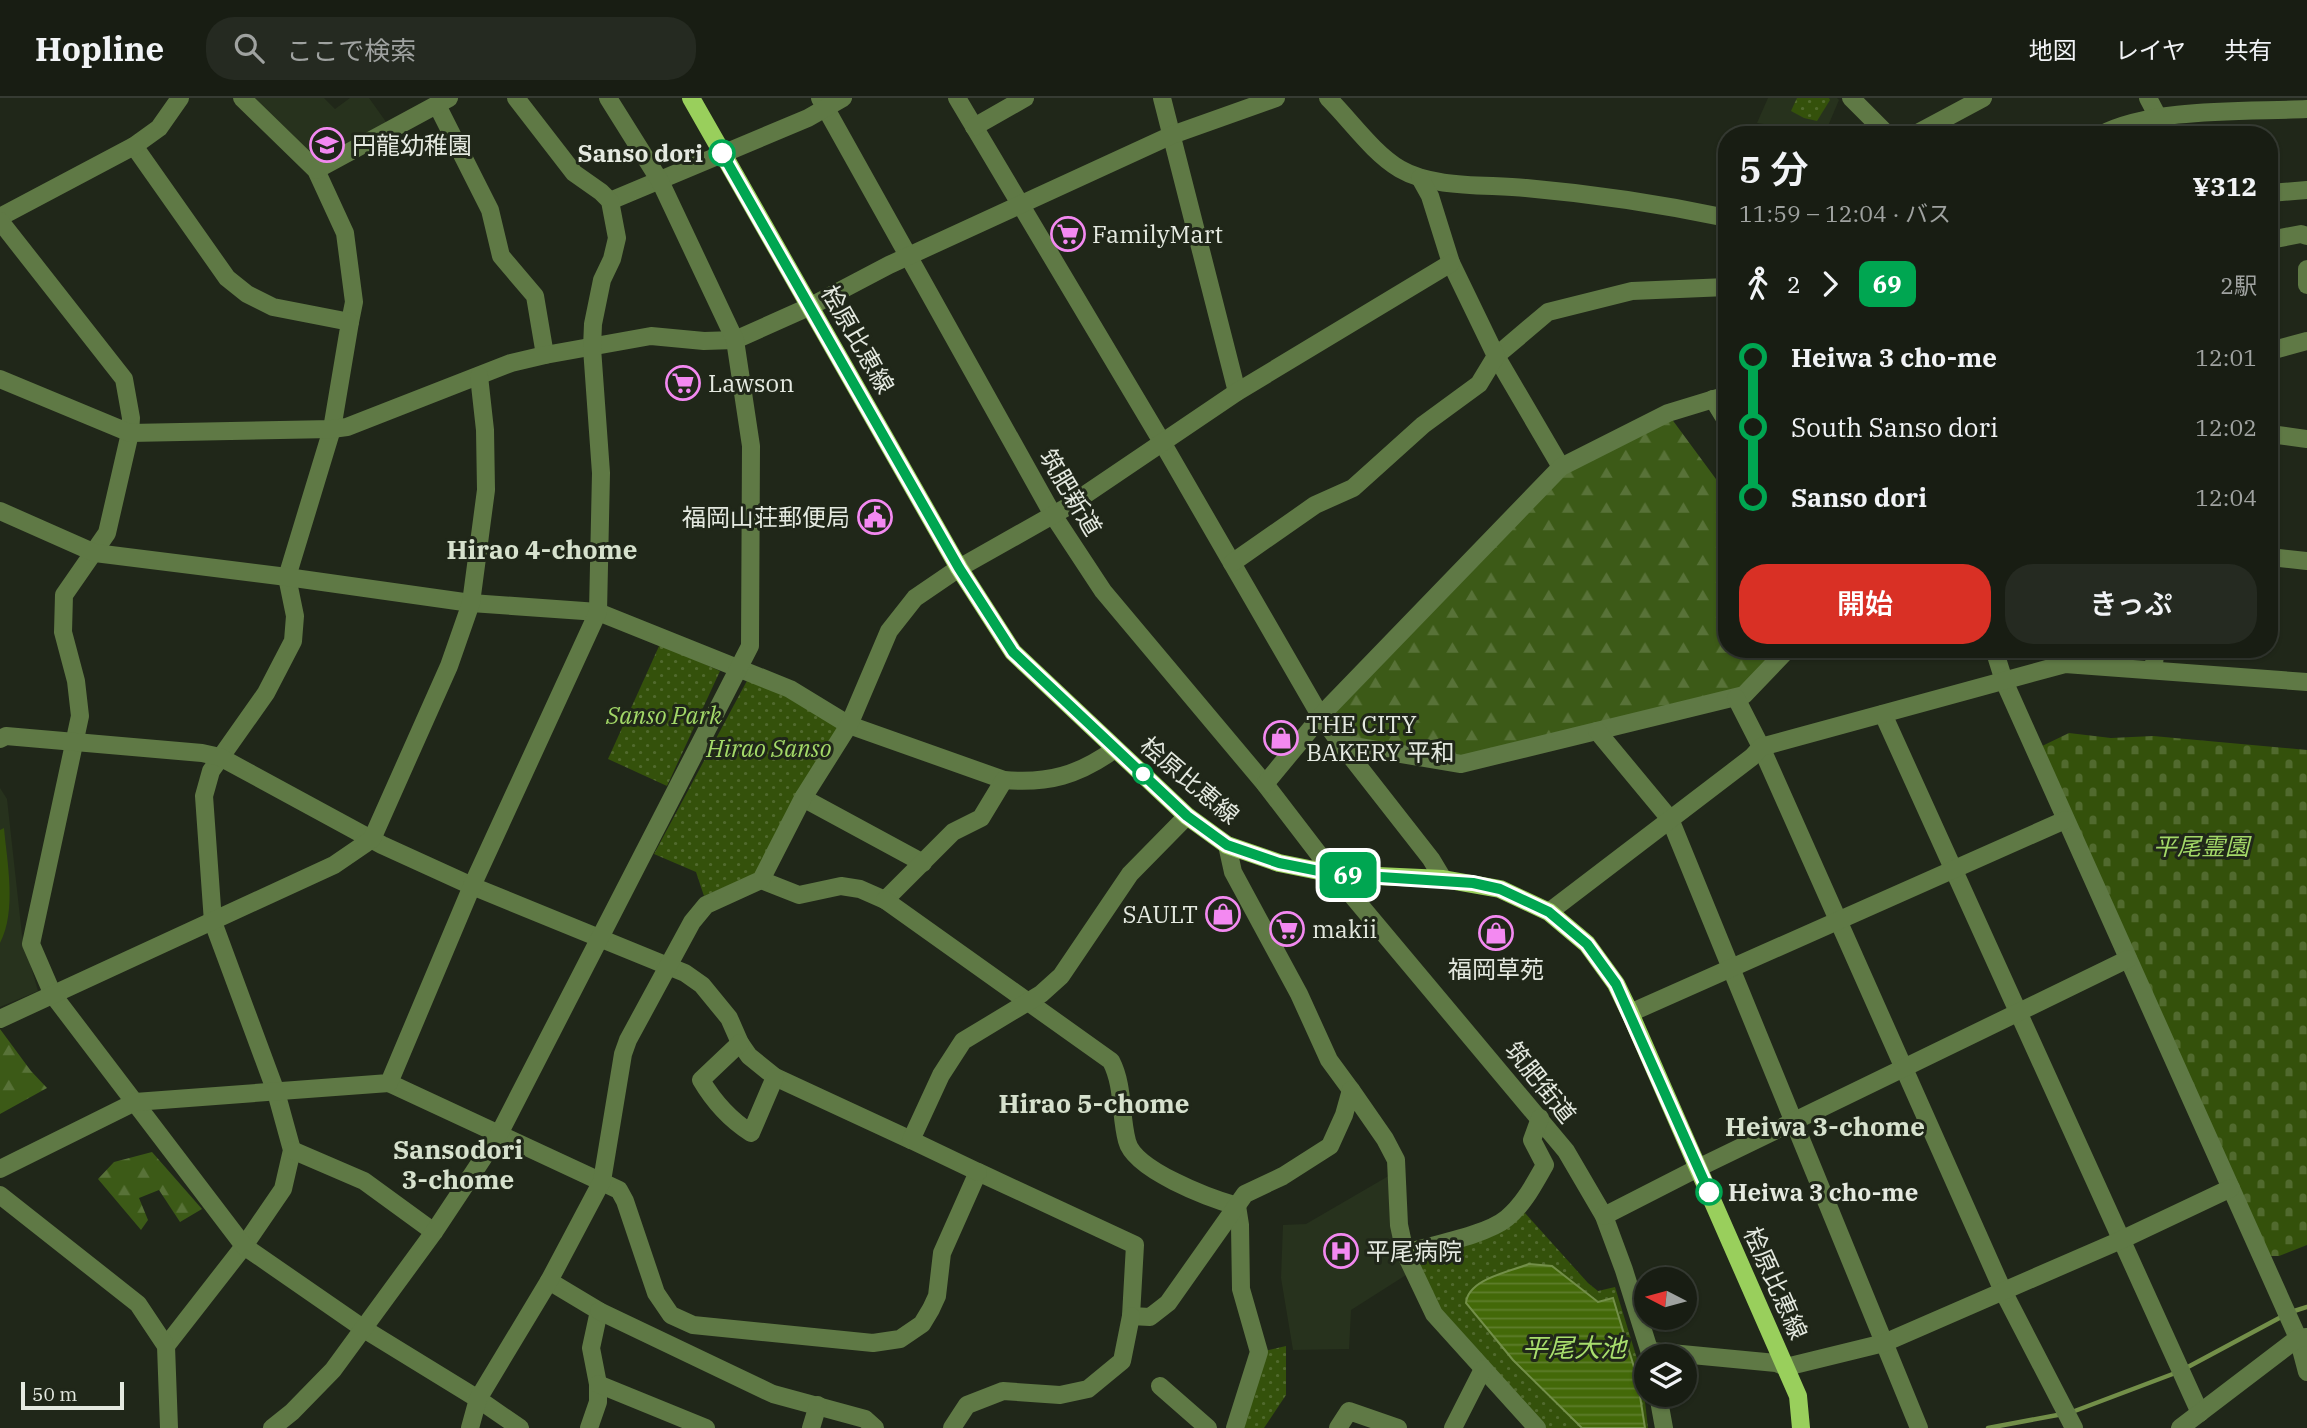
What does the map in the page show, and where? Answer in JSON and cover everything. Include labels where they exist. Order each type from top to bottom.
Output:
[{"type":"main road","name":"桧原比恵線","points":[[691,98],[959,568],[1013,652],[1115,749],[1187,816],[1227,845],[1279,863],[1334,874],[1443,879],[1500,889],[1549,912],[1587,944],[1616,984],[1630,1013],[1798,1396],[1801,1428]]},
{"type":"street","points":[[180,98],[159,128],[134,146],[0,219],[124,379],[131,418],[107,533],[64,595],[63,632],[76,681],[80,716],[31,944],[53,995],[244,1246],[364,1329],[520,1428]]},
{"type":"street","points":[[166,1346],[244,1246],[283,1189],[292,1150],[276,1092],[213,922],[204,796],[211,771],[266,693],[293,641],[295,617],[287,577],[332,429],[354,302],[345,233],[316,170],[242,98]]},
{"type":"street","points":[[389,1083],[472,886],[598,612],[601,473],[592,348],[593,324],[602,280],[612,259],[617,238],[610,201],[574,173],[516,98]]},
{"type":"street","points":[[272,1428],[292,1412],[333,1370],[434,1232],[499,1134],[750,646],[751,446],[735,340],[660,181],[608,98]]},
{"type":"street","points":[[610,201],[722,153],[823,104],[843,98]]},
{"type":"street","points":[[957,98],[1162,442],[1321,717],[1431,859],[1443,879]]},
{"type":"street","points":[[974,127],[1025,98]]},
{"type":"street","points":[[1162,98],[1237,393]]},
{"type":"street","points":[[0,379],[130,433],[347,427],[512,363],[545,355],[651,336],[704,341],[735,340],[811,306],[889,265],[1019,204],[1172,135],[1276,98]]},
{"type":"street","points":[[1328,98],[1382,155],[1400,169],[1420,178],[1591,195],[1672,206],[1718,216]]},
{"type":"street","points":[[1851,98],[1879,126]]},
{"type":"street","points":[[1931,126],[1983,98]]},
{"type":"street","points":[[2148,98],[2165,116]]},
{"type":"street","points":[[2165,116],[2183,98]]},
{"type":"street","points":[[316,170],[443,101],[490,210],[501,256],[535,296],[545,355]]},
{"type":"street","name":"筑肥新道","points":[[823,104],[1053,515],[1103,591],[1265,784],[1334,874]]},
{"type":"street","points":[[2122,126],[2165,116],[2307,109]]},
{"type":"street","points":[[134,146],[226,278],[247,294],[273,307],[350,322]]},
{"type":"street","points":[[1420,178],[1430,196],[1451,263],[1496,356],[1561,467]]},
{"type":"street","points":[[2278,192],[2307,190]]},
{"type":"street","points":[[2278,238],[2301,234],[2307,236]]},
{"type":"street","points":[[470,1428],[478,1399],[548,1281],[602,1181],[623,1054],[668,965],[692,922],[706,905],[761,880],[803,798],[849,725],[889,631],[915,598],[959,568],[1053,515],[1237,393],[1451,263]]},
{"type":"street","points":[[2307,269],[2307,285]]},
{"type":"street","points":[[1232,563],[1315,505],[1353,488],[1423,425],[1479,384],[1496,356],[1548,313],[1632,290],[1718,287]]},
{"type":"street","points":[[2278,349],[2307,341]]},
{"type":"street","points":[[0,1019],[334,865],[372,839],[449,666],[471,603],[486,490],[485,430],[479,376]]},
{"type":"street","points":[[1265,784],[1321,717],[1561,467],[1668,413],[1718,398]]},
{"type":"street","points":[[2278,435],[2307,439]]},
{"type":"street","points":[[0,511],[95,553],[471,603],[598,612],[790,689],[849,725],[1004,780],[1051,780],[1076,771],[1115,749]]},
{"type":"street","points":[[2278,557],[2307,561]]},
{"type":"street","points":[[1341,744],[1461,764],[1736,698],[1744,695],[1779,658]]},
{"type":"street","points":[[1997,658],[2004,681],[2065,820],[2231,1188],[2302,1338],[2307,1372]]},
{"type":"street","points":[[1549,912],[1752,757],[1761,747],[2092,658]]},
{"type":"street","points":[[2101,658],[2153,670],[2307,682]]},
{"type":"street","points":[[2153,670],[2155,658]]},
{"type":"street","points":[[1736,698],[1761,747],[2003,1291],[2074,1428]]},
{"type":"street","points":[[1883,714],[2200,1413]]},
{"type":"street","points":[[1597,731],[1671,819],[1919,1428]]},
{"type":"street","points":[[2,733],[220,757],[372,839],[472,886],[685,973],[702,985],[729,1018],[749,1056],[775,1077],[1135,1245],[1131,1316],[1122,1361],[1088,1389],[1060,1395],[1003,1391],[967,1405],[952,1428]]},
{"type":"street","points":[[886,900],[953,832],[981,818],[1004,780]]},
{"type":"street","points":[[803,798],[923,863]]},
{"type":"street","points":[[911,1140],[941,1075],[962,1041],[1030,1001],[1061,976],[1130,874],[1187,816]]},
{"type":"street","points":[[1630,1013],[2065,820]]},
{"type":"street","points":[[1227,845],[1233,872],[1299,994],[1329,1060],[1385,1139],[1396,1160],[1399,1225],[1405,1253],[1434,1314],[1537,1428]]},
{"type":"street","name":"筑肥街道","points":[[1334,874],[1566,1151],[1604,1216],[1647,1344]]},
{"type":"street","points":[[761,880],[799,895],[841,886],[860,889],[886,900],[1111,1061],[1118,1073],[1128,1145],[1135,1157],[1194,1191],[1237,1206]]},
{"type":"street","points":[[1604,1216],[2128,959]]},
{"type":"street","points":[[740,1043],[701,1080],[713,1101],[751,1133],[775,1077]]},
{"type":"street","points":[[0,1169],[135,1102],[389,1083],[619,1190],[656,1293],[671,1315],[693,1325],[873,1343],[900,1339],[922,1324],[937,1296],[942,1253],[978,1172]]},
{"type":"street","points":[[1131,1316],[1150,1317],[1168,1303],[1245,1194],[1283,1176],[1330,1146],[1344,1115],[1351,1090]]},
{"type":"street","points":[[1405,1253],[1488,1229],[1505,1220],[1518,1208],[1545,1165],[1532,1140],[1540,1118]]},
{"type":"street","points":[[292,1150],[364,1181],[434,1232]]},
{"type":"street","points":[[1697,1357],[1776,1363],[1786,1367],[1884,1343],[2121,1240],[2231,1188]]},
{"type":"street","points":[[0,1195],[138,1304],[166,1346],[169,1428]]},
{"type":"street","points":[[1236,1428],[1259,1352],[1241,1289],[1237,1206]]},
{"type":"street","points":[[548,1281],[598,1311],[773,1394],[865,1419],[875,1428]]},
{"type":"street","points":[[589,1428],[598,1402],[598,1384],[591,1348],[598,1311]]},
{"type":"street","points":[[2180,1428],[2302,1338]]},
{"type":"street","points":[[1453,1428],[1483,1370]]},
{"type":"street","points":[[598,1384],[706,1428]]},
{"type":"street","points":[[1160,1386],[1208,1428]]},
{"type":"street","points":[[811,1428],[818,1405]]},
{"type":"street","points":[[1660,1407],[1664,1428]]},
{"type":"street","points":[[1338,1428],[1349,1411],[1398,1428]]},
{"type":"shaded area","name":"円龍幼稚園","points":[[253,98],[324,98],[335,109],[350,98],[369,98],[389,126],[318,163]]},
{"type":"shaded area","points":[[1768,98],[1839,100],[1828,126],[1777,126],[1757,123]]},
{"type":"shaded area","points":[[0,788],[7,799],[22,935],[38,991],[0,1007]]},
{"type":"shaded area","name":"平尾病院","points":[[1392,1174],[1392,1226],[1406,1275],[1351,1310],[1349,1349],[1293,1350],[1281,1278],[1283,1225],[1306,1224]]},
{"type":"green space","points":[[1797,98],[1830,100],[1817,121],[1791,111]]},
{"type":"green space","points":[[1671,418],[1718,482],[1718,658],[1769,658],[1736,692],[1460,757],[1342,736],[1330,716],[1560,475]]},
{"type":"green space","name":"Sanso Park","points":[[660,644],[720,671],[667,786],[608,759]]},
{"type":"green space","name":"Hirao Sanso","points":[[749,677],[841,724],[758,873],[704,896],[696,872],[654,854]]},
{"type":"green space","name":"平尾霊園","points":[[2069,733],[2111,738],[2153,736],[2307,750],[2307,1245],[2279,1256],[2267,1256],[2040,747]]},
{"type":"green space","points":[[4,828],[10,902],[0,943],[0,830]]},
{"type":"green space","points":[[0,1029],[47,1088],[0,1114]]},
{"type":"green space","points":[[152,1152],[202,1209],[180,1222],[159,1190],[139,1198],[148,1220],[141,1230],[98,1179],[114,1162]]},
{"type":"green space","points":[[1525,1213],[1588,1283],[1598,1291],[1615,1287],[1634,1349],[1634,1407],[1646,1407],[1648,1428],[1545,1428],[1469,1348],[1427,1291],[1412,1257]]},
{"type":"green space","points":[[1286,1346],[1286,1395],[1264,1428],[1230,1428],[1260,1352]]},
{"type":"water","name":"平尾大池","points":[[1529,1264],[1552,1266],[1598,1302],[1613,1298],[1634,1367],[1634,1407],[1642,1407],[1645,1428],[1582,1428],[1513,1360],[1466,1303],[1474,1288]]},
{"type":"waterway","points":[[2291,1312],[2307,1307]]},
{"type":"waterway","points":[[2186,1368],[2283,1316]]},
{"type":"waterway","points":[[2072,1412],[2178,1372]]},
{"type":"waterway","points":[[1988,1428],[2063,1414]]},
{"type":"bus line","name":"69","points":[[722,153],[959,568],[1013,652],[1187,816],[1227,845],[1279,863],[1334,874],[1473,883],[1500,889],[1549,912],[1587,944],[1616,984],[1709,1192]]},
{"type":"place","name":"円龍幼稚園","points":[[327,145]]},
{"type":"place","name":"Sanso dori","points":[[722,153]]},
{"type":"place","name":"FamilyMart","points":[[1068,234]]},
{"type":"place","name":"Lawson","points":[[683,383]]},
{"type":"place","name":"福岡山荘郵便局","points":[[875,517]]},
{"type":"place","name":"THE CITY BAKERY 平和","points":[[1281,738]]},
{"type":"place","name":"SAULT","points":[[1223,914]]},
{"type":"place","name":"makii","points":[[1287,929]]},
{"type":"place","name":"福岡草苑","points":[[1496,933]]},
{"type":"place","name":"Heiwa 3 cho-me","points":[[1709,1192]]},
{"type":"place","name":"平尾病院","points":[[1341,1251]]},
{"type":"district","name":"Hirao 4-chome","points":[[542,549]]},
{"type":"district","name":"Hirao 5-chome","points":[[1094,1103]]},
{"type":"district","name":"Heiwa 3-chome","points":[[1825,1126]]},
{"type":"district","name":"Sansodori 3-chome","points":[[458,1164]]}]
